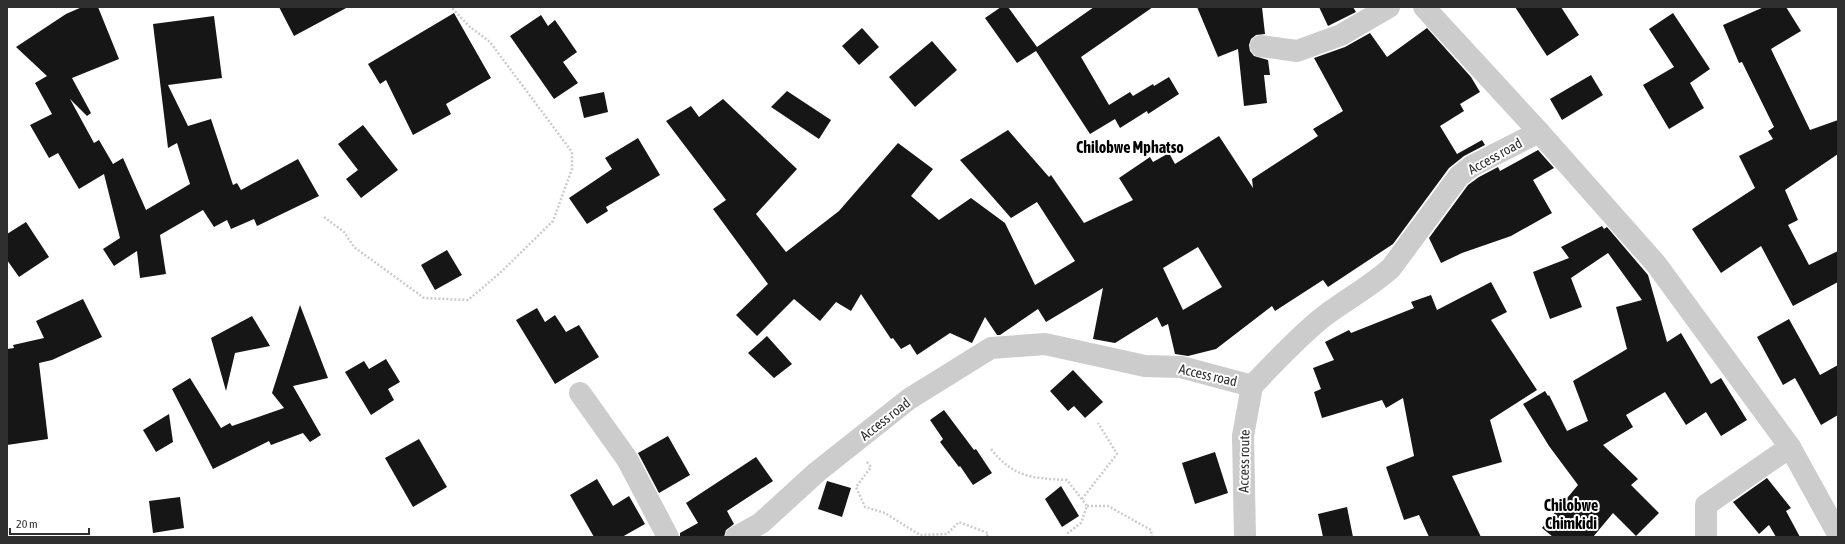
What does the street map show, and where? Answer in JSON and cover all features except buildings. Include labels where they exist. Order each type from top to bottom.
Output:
[{"type":"street","points":[[1261,46],[1297,51],[1341,35],[1389,7]]},
{"type":"street","points":[[1424,7],[1539,132],[1656,264],[1790,447],[1838,534]]},
{"type":"street","name":"Access road","points":[[736,537],[761,523],[817,472],[909,399],[991,348],[1045,344],[1144,366],[1181,367],[1252,386],[1291,344],[1324,317],[1391,268],[1459,176],[1472,166],[1539,132]]},
{"type":"street","name":"Access route","points":[[1245,537],[1243,436],[1252,386]]},
{"type":"street","points":[[580,393],[627,459],[668,537]]},
{"type":"street","points":[[1706,537],[1706,505],[1790,447]]},
{"type":"path","points":[[324,217],[344,232],[354,246],[424,298],[468,300],[500,274],[553,221],[572,169],[572,152],[490,42],[470,27],[451,7]]},
{"type":"path","points":[[1082,499],[1117,454],[1098,423]]},
{"type":"path","points":[[991,449],[1002,463],[1019,474],[1068,480],[1087,506]]},
{"type":"path","points":[[846,450],[859,452],[870,467],[856,486],[865,508],[885,513],[920,534],[948,534],[959,522],[988,533],[987,537]]},
{"type":"path","points":[[1067,537],[1068,533],[1081,523],[1087,506]]},
{"type":"path","points":[[1087,506],[1108,506],[1151,530],[1152,537]]},
{"type":"district","name":"Chilobwe Mphatso","points":[[1130,147]]},
{"type":"district","name":"Chilobwe Chimkidi","points":[[1571,514]]}]
